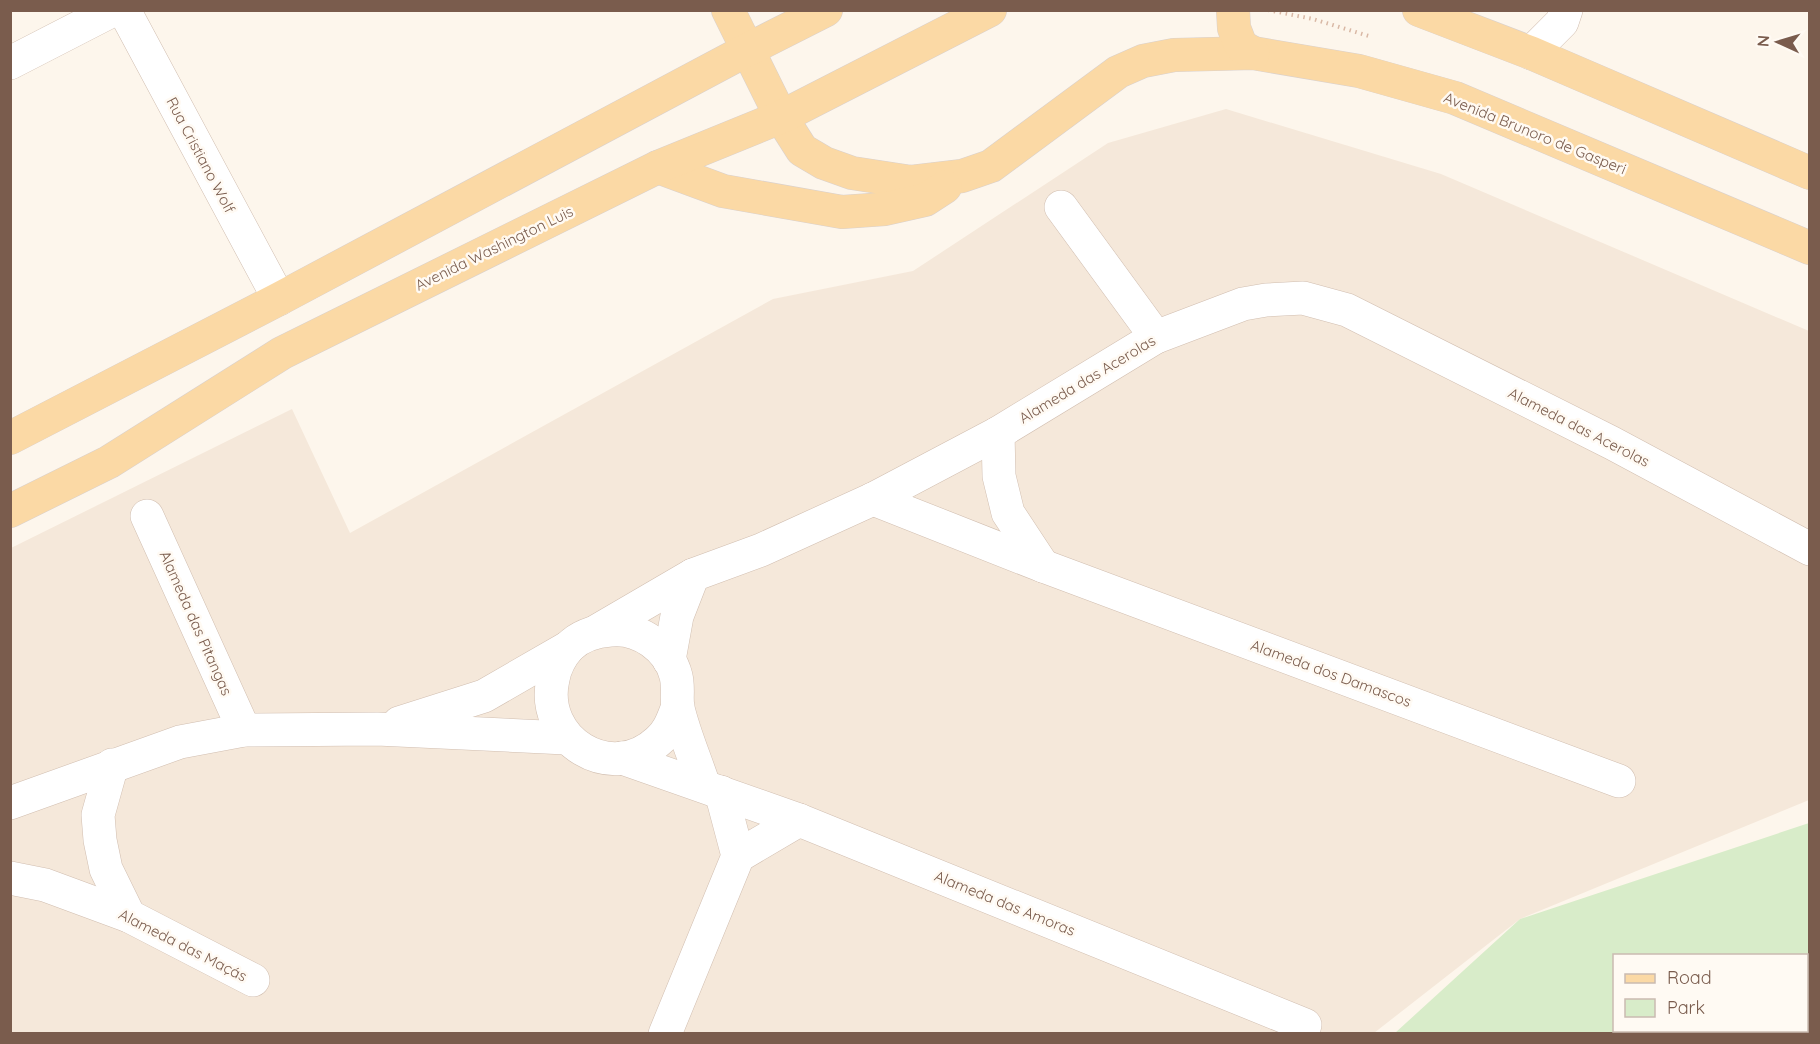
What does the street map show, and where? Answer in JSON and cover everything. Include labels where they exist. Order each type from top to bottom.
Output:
[{"type":"main road","name":"Avenida Brunoro de Gasperi","points":[[728,10],[781,117],[802,150],[824,163],[852,173],[911,182],[962,176],[991,166],[1118,72],[1143,61],[1174,55],[1253,53],[1359,71],[1455,98],[1809,248]]},
{"type":"main road","points":[[10,438],[279,299],[826,10]]},
{"type":"main road","points":[[847,83],[902,39],[953,10]]},
{"type":"main road","name":"Avenida Washington Luis","points":[[10,511],[109,462],[282,353],[658,167],[781,117],[990,10]]},
{"type":"main road","points":[[1233,10],[1234,28],[1241,46],[1253,53]]},
{"type":"main road","points":[[1419,10],[1531,54],[1809,173]]},
{"type":"main road","name":"Avenida Brunoro de Gasperi","points":[[658,167],[723,191],[842,212],[885,209],[924,200],[962,176]]},
{"type":"street","points":[[10,63],[113,10]]},
{"type":"street","name":"Rua Cristiano Wolf","points":[[124,10],[279,299]]},
{"type":"street","points":[[1531,54],[1562,22],[1566,10]]},
{"type":"street","points":[[1061,207],[1156,337]]},
{"type":"street","name":"Alameda das Acerolas","points":[[597,631],[693,575],[760,550],[873,499],[998,433],[1156,337],[1243,303],[1266,300],[1303,298],[1347,310],[1612,443],[1809,549]]},
{"type":"street","points":[[998,433],[999,476],[1008,513],[1043,566]]},
{"type":"street","name":"Alameda dos Damascos","points":[[873,499],[1043,566],[1619,781]]},
{"type":"street","name":"Alameda das Pitangas","points":[[147,516],[244,730]]},
{"type":"street","points":[[669,660],[677,616],[693,575]]},
{"type":"street","points":[[377,729],[484,696],[582,638],[597,631],[618,629],[638,633],[656,644],[669,660],[675,674],[679,690],[678,706],[671,725],[658,741],[641,753],[622,758],[602,758],[582,750],[566,738],[554,717],[550,692],[555,668],[569,647]]},
{"type":"street","points":[[678,706],[738,856]]},
{"type":"street","points":[[10,803],[180,742],[244,730],[377,729],[566,738]]},
{"type":"street","name":"Alameda das Amoras","points":[[622,758],[799,820],[1305,1024]]},
{"type":"street","points":[[112,765],[98,814],[100,840],[106,869],[129,916]]},
{"type":"street","points":[[665,1034],[738,856],[799,820]]},
{"type":"street","name":"Alameda das Maçás","points":[[10,878],[45,885],[129,916],[253,980]]},
{"type":"shaded area","points":[[1226,109],[1441,174],[1809,331],[1809,800],[1520,919],[1374,1033],[11,1034],[11,548],[292,409],[350,533],[773,299],[913,271],[1108,143]]},
{"type":"green space","points":[[1809,823],[1809,1033],[1395,1033],[1520,919]]}]
